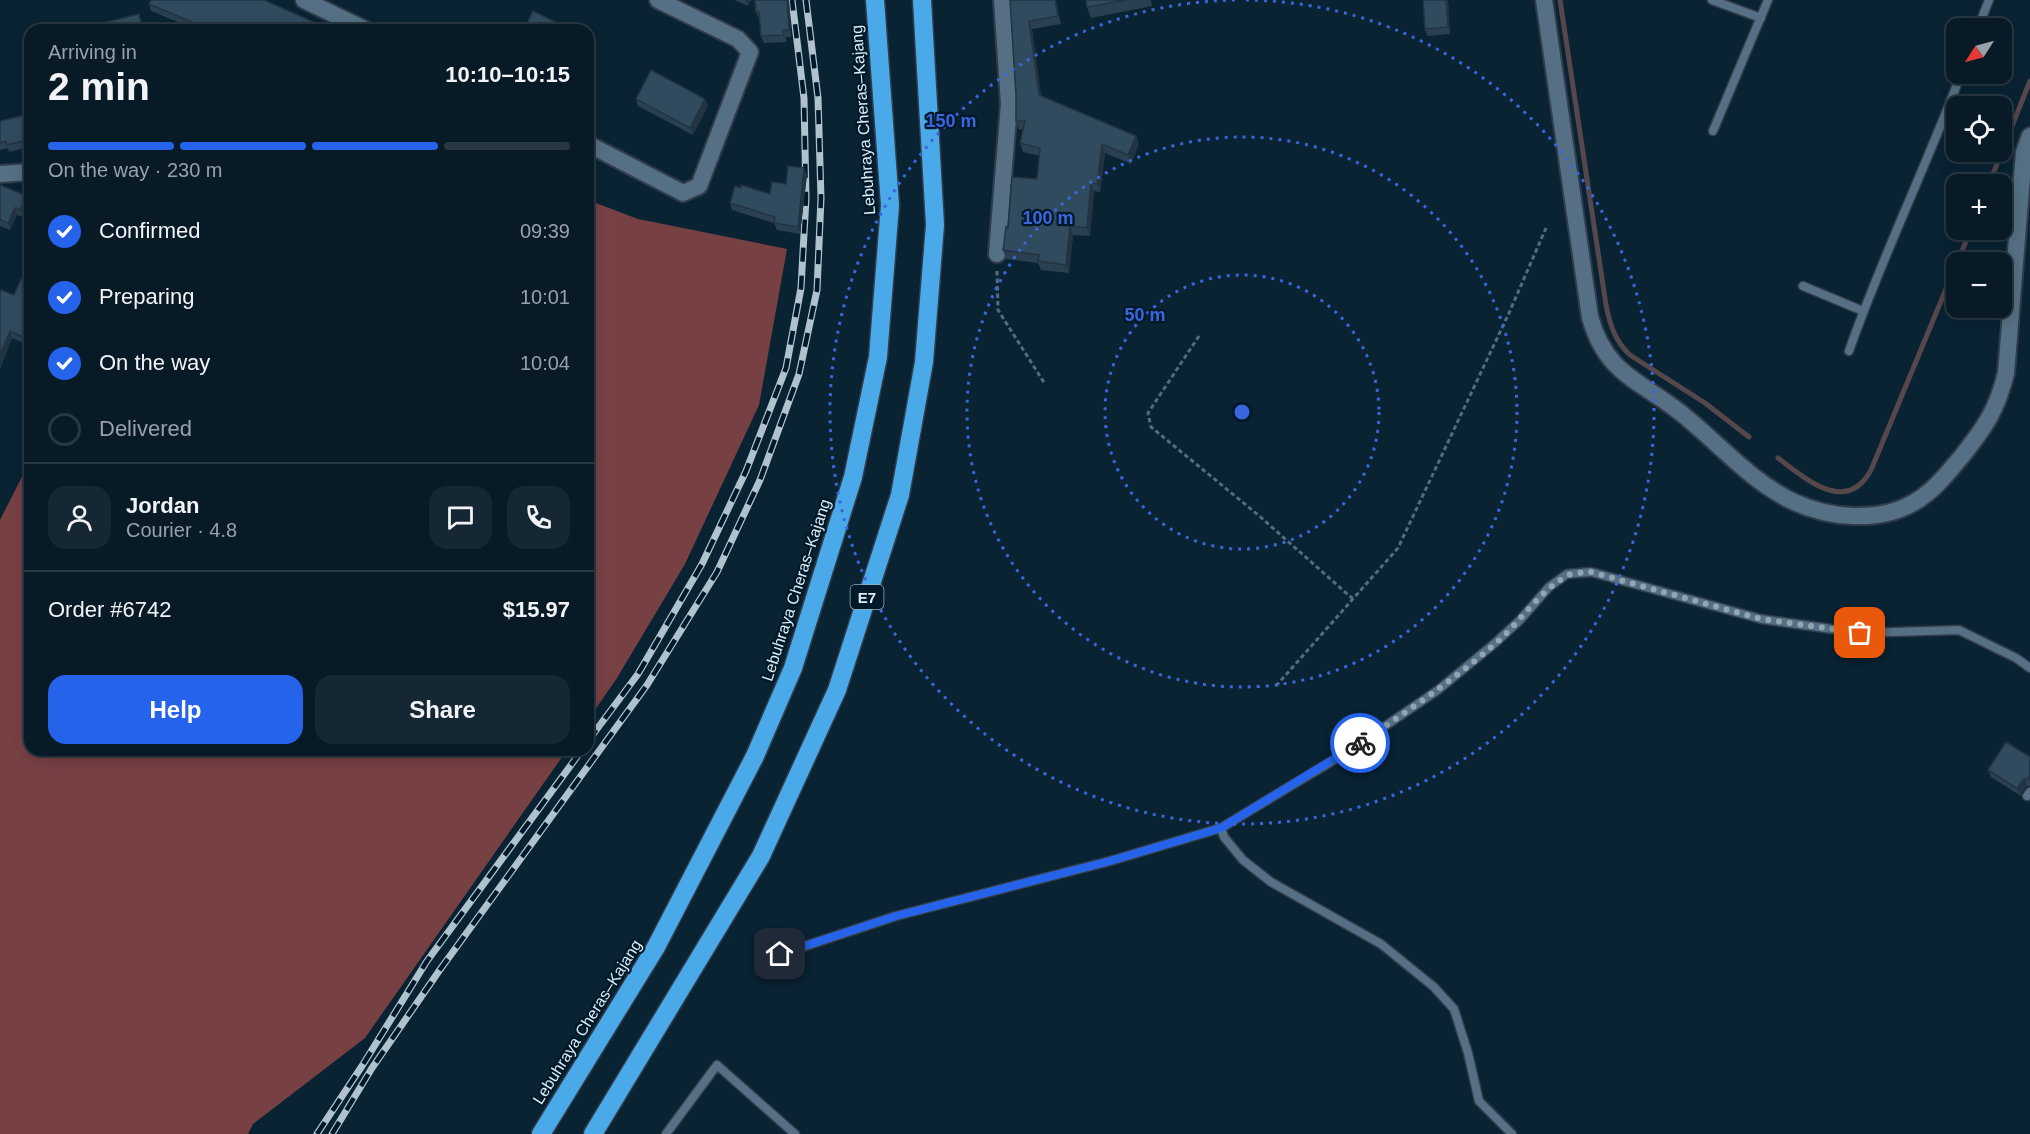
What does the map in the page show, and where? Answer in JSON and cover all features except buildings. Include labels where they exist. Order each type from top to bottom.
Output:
[{"type":"highway","name":"Lebuhraya Cheras–Kajang","points":[[541,1134],[656,947],[755,756],[793,669],[852,477],[878,357],[890,205],[875,0]]},
{"type":"highway","name":"E7","points":[[593,1134],[761,856],[837,690],[900,495],[924,362],[935,225],[921,0]]},
{"type":"street","points":[[304,0],[354,24]]},
{"type":"street","points":[[594,147],[683,193],[699,186],[750,52],[738,39],[658,0]]},
{"type":"street","points":[[997,254],[1009,104],[1002,0]]},
{"type":"street","points":[[1544,0],[1590,316],[1601,347],[1625,375],[1675,408],[1727,456],[1772,489],[1813,510],[1866,516],[1897,510],[1912,504],[1944,479],[1984,429],[2001,395],[2006,373],[2024,152],[2030,136]]},
{"type":"street","points":[[0,174],[24,172]]},
{"type":"lane","points":[[1712,0],[1761,18]]},
{"type":"lane","points":[[1713,131],[1768,0]]},
{"type":"lane","points":[[1982,18],[1989,0]]},
{"type":"lane","points":[[1849,351],[1863,311],[1935,144],[1957,84]]},
{"type":"lane","points":[[1803,286],[1863,311]]},
{"type":"lane","points":[[780,954],[896,916],[1110,861],[1221,828],[1347,752],[1437,690],[1496,644],[1520,621],[1549,587],[1568,574],[1591,572],[1761,619],[1860,633],[1959,630],[2016,658],[2030,668]]},
{"type":"lane","points":[[1221,828],[1224,837],[1243,860],[1271,882],[1381,944],[1434,987],[1454,1009],[1468,1053],[1479,1101],[1512,1134]]},
{"type":"lane","points":[[666,1134],[717,1065],[795,1134]]},
{"type":"path","points":[[1276,686],[1398,548],[1509,313],[1546,228]]},
{"type":"path","points":[[997,254],[998,310],[1045,384]]},
{"type":"path","points":[[1199,336],[1148,413],[1151,428],[1257,514],[1353,599]]},
{"type":"shaded area","points":[[594,202],[638,219],[787,249],[759,405],[685,564],[617,678],[594,711]]},
{"type":"shaded area","points":[[24,473],[24,756],[563,756],[365,1038],[253,1124],[248,1134],[0,1134],[0,520]]},
{"type":"waterway","points":[[1560,0],[1606,305],[1614,332],[1620,344],[1630,355],[1705,403],[1749,437]]},
{"type":"waterway","points":[[1993,174],[2030,81]]},
{"type":"waterway","points":[[1961,252],[1967,240]]},
{"type":"waterway","points":[[1778,458],[1800,475],[1825,489],[1838,492],[1850,490],[1861,484],[1871,470],[1946,289]]},
{"type":"railway","points":[[594,733],[638,674],[702,564],[746,471],[786,368],[801,288],[806,198],[804,98],[792,0]]},
{"type":"railway","points":[[332,1134],[372,1068],[439,971],[647,685],[717,572],[760,480],[799,374],[817,290],[821,198],[818,98],[806,0]]},
{"type":"railway","points":[[317,1134],[427,961],[578,756]]},
{"type":"way so far","points":[[1360,743],[1437,690],[1496,644],[1520,621],[1549,587],[1568,574],[1591,572],[1761,619],[1860,633]]},
{"type":"route","points":[[780,954],[896,916],[1110,861],[1221,828],[1360,743]]}]
